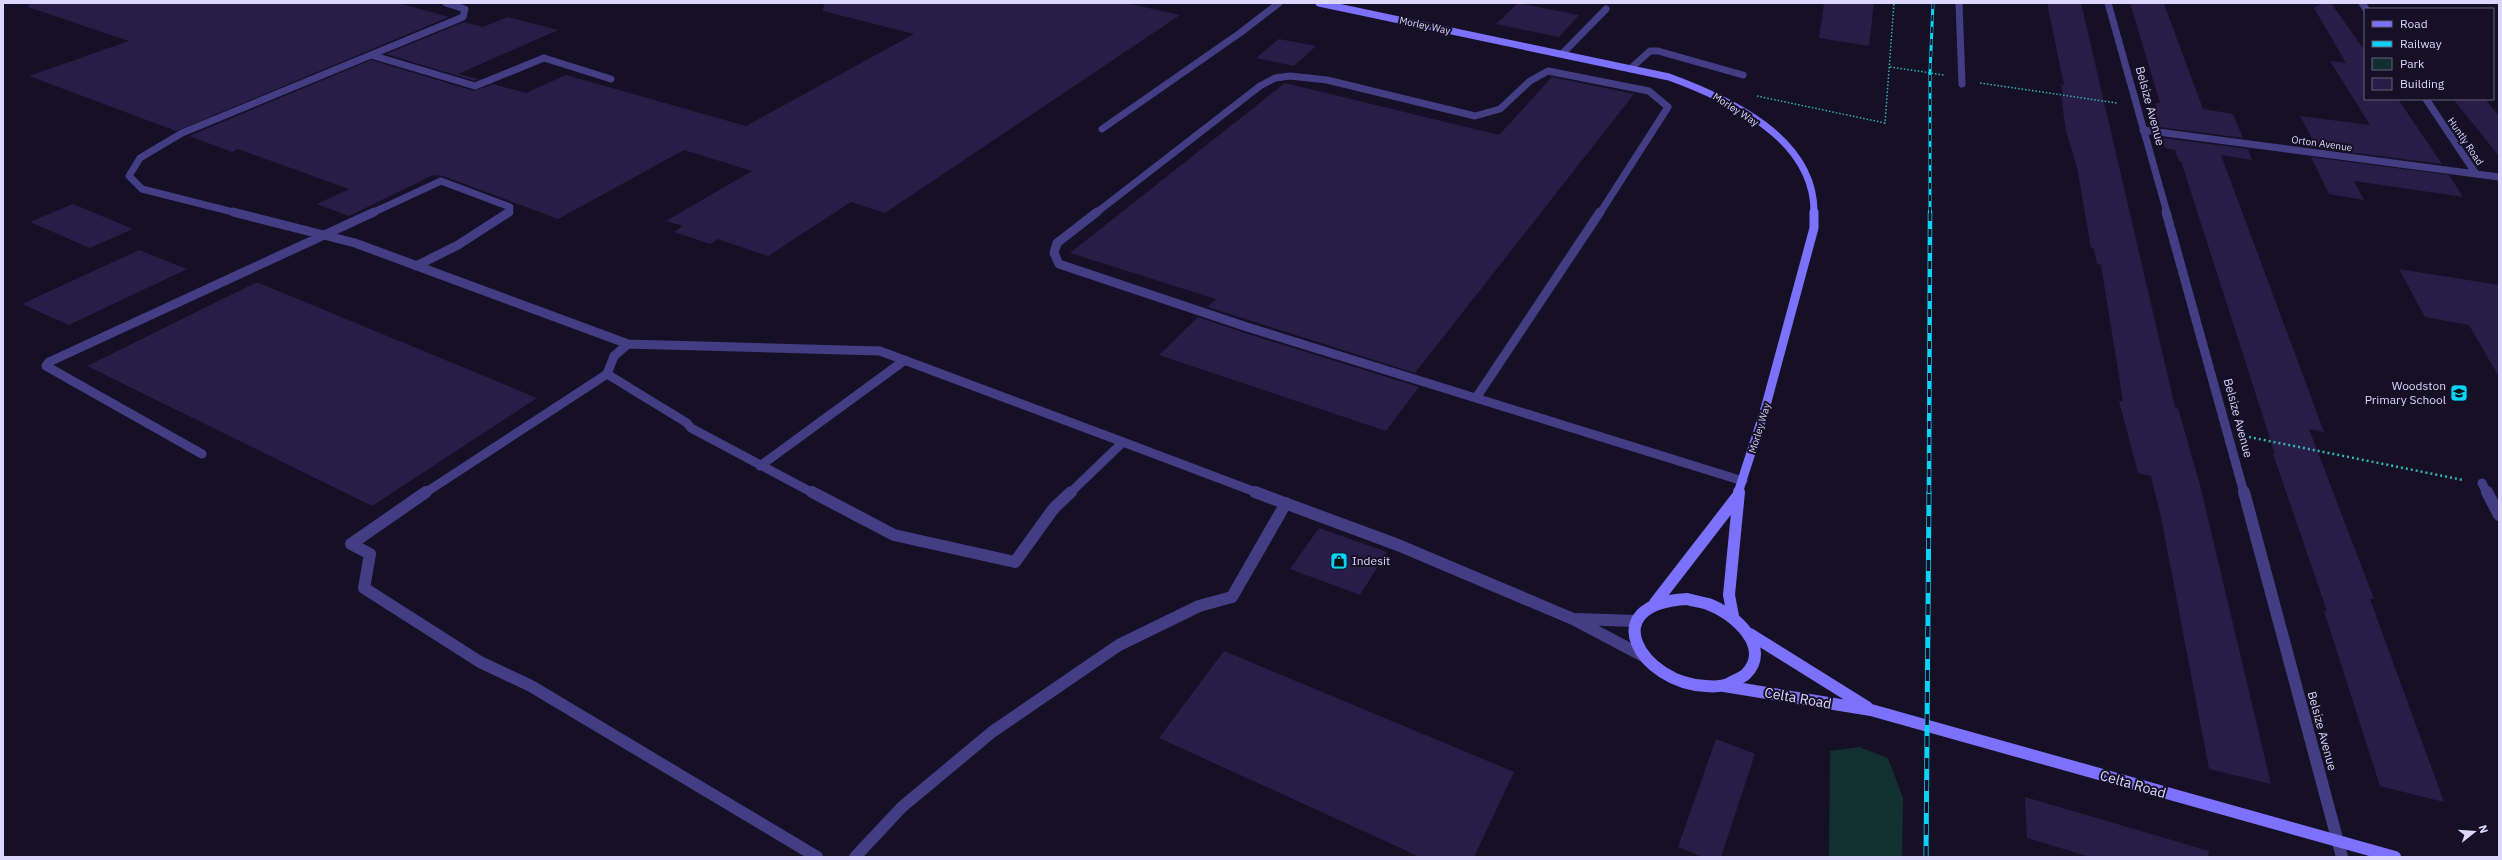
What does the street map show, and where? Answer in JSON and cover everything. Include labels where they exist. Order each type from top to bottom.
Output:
[{"type":"street","points":[[446,3],[465,9],[463,17],[182,133],[140,158],[129,176],[142,189],[322,236],[355,243],[628,344],[880,350],[1398,545],[1573,619],[1645,657]]},
{"type":"street","points":[[1102,129],[1240,33],[1279,3]]},
{"type":"street","name":"Morley Way","points":[[1319,3],[1669,77],[1703,89],[1733,105],[1759,123],[1800,161],[1810,180],[1814,201],[1814,228],[1767,402],[1737,497],[1730,595],[1734,616]]},
{"type":"street","points":[[1959,3],[1962,82]]},
{"type":"street","name":"Belsize Avenue","points":[[2108,3],[2138,106],[2143,130],[2228,433],[2342,857]]},
{"type":"street","points":[[1562,54],[1606,9]]},
{"type":"street","points":[[1630,69],[1650,51],[1658,51],[1742,75]]},
{"type":"street","points":[[371,55],[475,86],[544,58],[611,79]]},
{"type":"street","points":[[1476,398],[1572,256],[1668,107],[1649,91],[1548,71],[1540,73],[1503,109],[1490,116],[1475,116],[1327,80],[1290,76],[1275,78],[1260,86],[1057,243],[1054,253],[1059,264],[1247,327],[1743,481]]},
{"type":"street","name":"Huntly Road","points":[[2427,100],[2476,174]]},
{"type":"street","name":"Orton Avenue","points":[[2143,130],[2499,177]]},
{"type":"street","points":[[202,454],[46,366],[49,362],[441,181],[510,207],[509,214],[458,245],[416,266]]},
{"type":"street","points":[[628,344],[614,356],[607,374],[450,475],[351,544],[370,554],[364,588],[480,662],[531,686],[817,857]]},
{"type":"street","points":[[760,466],[905,360]]},
{"type":"street","points":[[607,374],[687,423],[691,428],[760,466],[894,534],[1015,562],[1054,508],[1123,442]]},
{"type":"street","points":[[2482,483],[2499,515]]},
{"type":"street","name":"Morley Way","points":[[1655,603],[1737,497]]},
{"type":"street","points":[[855,857],[902,806],[992,732],[1119,645],[1199,606],[1232,597],[1286,503]]},
{"type":"street","points":[[1672,598],[1692,599],[1724,610],[1734,616],[1750,634],[1756,650],[1755,658],[1750,671],[1737,681],[1724,686],[1704,687],[1682,682],[1653,667],[1638,649],[1634,634],[1636,621],[1645,609],[1655,603],[1672,598]]},
{"type":"street","points":[[1573,619],[1636,621]]},
{"type":"street","name":"Celta Road","points":[[1750,634],[1871,710]]},
{"type":"street","name":"Celta Road","points":[[1724,686],[1871,710],[2395,857]]},
{"type":"path","points":[[1754,96],[1885,123],[1894,3]]},
{"type":"path","points":[[1890,67],[1955,77],[1962,82],[2138,106]]},
{"type":"path","points":[[2228,433],[2482,483]]},
{"type":"green space","points":[[1859,747],[1888,758],[1903,798],[1902,857],[1829,857],[1830,751]]},
{"type":"building","points":[[29,3],[398,3],[449,17],[176,131],[29,76],[129,41],[28,7]]},
{"type":"building","points":[[824,3],[1126,3],[1180,15],[885,213],[851,202],[768,256],[718,239],[710,244],[674,232],[683,226],[666,221],[752,171],[684,150],[558,219],[443,176],[433,175],[349,216],[317,204],[349,189],[238,149],[232,152],[189,136],[371,60],[474,91],[493,84],[526,93],[566,75],[746,126],[914,34],[823,11]]},
{"type":"building","points":[[1518,3],[1579,15],[1559,37],[1496,24]]},
{"type":"building","points":[[1824,3],[1874,3],[1869,46],[1819,38]]},
{"type":"building","points":[[2047,3],[2081,3],[2175,407],[2178,408],[2200,485],[2271,784],[2209,769],[2161,517],[2151,476],[2138,473],[2119,401],[2123,401],[2101,265],[2097,264],[2094,249],[2091,248],[2077,167],[2066,131],[2061,96],[2063,96],[2061,84],[2064,85]]},
{"type":"building","points":[[2130,3],[2164,4],[2203,109],[2233,114],[2243,138],[2159,127],[2153,107],[2157,107],[2155,103],[2160,103]]},
{"type":"building","points":[[2322,3],[2331,3],[2364,50],[2364,100],[2399,100],[2442,164],[2317,148],[2300,116],[2370,125],[2330,61],[2346,63],[2314,8]]},
{"type":"building","points":[[508,17],[558,30],[458,74],[478,79],[475,81],[386,54],[464,22],[483,27]]},
{"type":"building","points":[[1279,39],[1316,46],[1294,66],[1256,58]]},
{"type":"building","points":[[1552,77],[1634,94],[1415,373],[1208,307],[1216,299],[1070,253],[1285,83],[1499,135]]},
{"type":"building","points":[[2454,100],[2486,100],[2499,116],[2499,156]]},
{"type":"building","points":[[2162,138],[2248,149],[2252,160],[2221,155],[2324,432],[2309,429],[2374,599],[2370,599],[2444,802],[2380,786],[2324,611],[2327,611],[2273,454],[2275,454],[2181,161],[2179,161],[2175,150],[2165,148]]},
{"type":"building","points":[[2311,157],[2449,175],[2463,197],[2354,181],[2364,200],[2329,194]]},
{"type":"building","points":[[73,204],[133,229],[90,248],[30,222]]},
{"type":"building","points":[[139,250],[187,269],[69,325],[22,304]]},
{"type":"building","points":[[2399,269],[2499,285],[2499,377],[2469,325],[2425,317]]},
{"type":"building","points":[[255,283],[259,283],[537,398],[372,506],[87,366]]},
{"type":"building","points":[[1198,317],[1419,387],[1386,431],[1159,355]]},
{"type":"building","name":"Indesit","points":[[1319,528],[1387,552],[1360,595],[1290,569]]},
{"type":"building","points":[[1224,651],[1514,772],[1474,857],[1420,857],[1159,738]]},
{"type":"building","points":[[1716,739],[1755,754],[1721,857],[1703,857],[1678,847]]},
{"type":"building","points":[[2025,797],[2209,851],[2208,857],[2090,857],[2027,838]]},
{"type":"railway","points":[[1930,212],[1930,73],[1933,3]]},
{"type":"railway","points":[[1929,493],[1930,212]]},
{"type":"railway","points":[[1926,857],[1929,492]]},
{"type":"place","name":"Woodston Primary School","points":[[2459,393]]},
{"type":"place","name":"Indesit","points":[[1339,561]]}]
